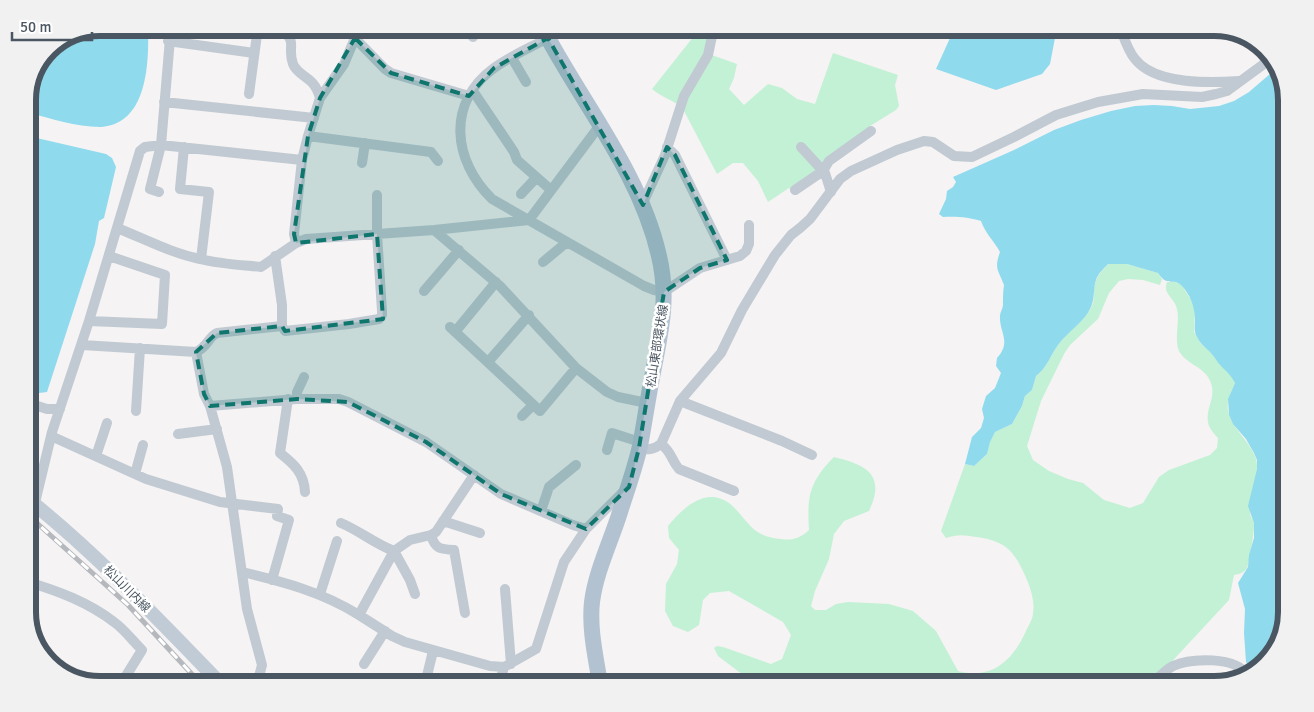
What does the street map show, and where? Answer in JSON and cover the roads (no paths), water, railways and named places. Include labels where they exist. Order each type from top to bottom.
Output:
[{"type":"main road","name":"松山東部環状線","points":[[547,36],[622,164],[642,206],[659,254],[664,292],[663,319],[640,445],[601,567],[592,603],[599,676]]},
{"type":"main road","name":"松山川内線","points":[[36,506],[89,552],[212,676]]},
{"type":"street","points":[[159,192],[150,189],[161,145],[169,36]]},
{"type":"street","points":[[249,94],[257,36]]},
{"type":"street","points":[[288,36],[292,43],[293,64],[313,82],[318,89],[320,98]]},
{"type":"street","points":[[296,243],[294,234],[302,160],[308,136],[320,98],[344,64],[354,36]]},
{"type":"street","points":[[357,36],[385,70],[471,93],[514,152],[517,160],[551,190]]},
{"type":"street","points":[[541,36],[484,76],[471,93],[463,108],[461,134],[466,162],[474,178],[492,199],[644,286],[664,292],[700,268],[740,256],[746,251],[749,244],[748,225]]},
{"type":"street","points":[[642,206],[667,147],[684,96],[708,54],[712,36]]},
{"type":"street","points":[[1124,36],[1134,58],[1149,71],[1158,75],[1207,82],[1240,81]]},
{"type":"street","points":[[168,41],[254,54]]},
{"type":"street","points":[[512,58],[526,82]]},
{"type":"street","points":[[607,450],[612,433],[648,450],[655,449],[661,444],[680,401],[721,353],[742,310],[775,255],[791,235],[810,219],[840,179],[851,171],[913,144],[924,142],[933,142],[954,156],[972,157],[1076,107],[1120,97],[1143,94],[1209,96],[1227,91],[1265,63]]},
{"type":"street","points":[[164,102],[314,118]]},
{"type":"street","points":[[118,228],[170,251],[200,260],[261,267],[267,265],[275,256],[306,239],[434,230],[529,220],[600,125]]},
{"type":"street","points":[[795,190],[823,171],[829,161],[871,131]]},
{"type":"street","points":[[308,136],[431,152],[438,161]]},
{"type":"street","points":[[362,163],[366,143]]},
{"type":"street","points":[[36,486],[82,345],[140,151],[145,147],[161,145],[302,160]]},
{"type":"street","points":[[184,147],[180,189],[209,192],[200,260]]},
{"type":"street","points":[[667,147],[675,155],[727,260]]},
{"type":"street","points":[[801,147],[823,171],[831,192]]},
{"type":"street","points":[[521,194],[536,178]]},
{"type":"street","points":[[275,256],[282,306],[282,326],[285,331],[379,319],[382,311],[377,234],[377,196]]},
{"type":"street","points":[[434,230],[496,282],[529,315],[576,368],[607,392],[618,397],[647,403]]},
{"type":"street","points":[[543,262],[567,242]]},
{"type":"street","points":[[424,291],[459,250]]},
{"type":"street","points":[[89,320],[162,324],[165,275],[109,256]]},
{"type":"street","points":[[496,282],[453,329],[540,411],[576,368]]},
{"type":"street","points":[[488,362],[529,315]]},
{"type":"street","points":[[82,345],[196,352],[202,349],[214,334],[217,333],[282,326]]},
{"type":"street","points":[[136,411],[140,348]]},
{"type":"street","points":[[196,352],[204,394],[210,406],[225,460],[247,609],[262,665],[259,676]]},
{"type":"street","points":[[304,377],[293,399],[280,453],[297,469],[305,481],[305,492]]},
{"type":"street","points":[[210,406],[293,399],[338,399],[358,406],[426,442],[501,494],[586,529]]},
{"type":"street","points":[[680,401],[782,441],[812,455]]},
{"type":"street","points":[[522,416],[533,405]]},
{"type":"street","points":[[36,406],[46,409],[60,409]]},
{"type":"street","points":[[96,456],[107,423]]},
{"type":"street","points":[[178,434],[217,429]]},
{"type":"street","points":[[51,436],[146,480],[220,502],[278,509],[277,516],[289,520],[272,580]]},
{"type":"street","points":[[135,474],[143,444]]},
{"type":"street","points":[[661,444],[668,449],[674,463],[679,468],[734,491]]},
{"type":"street","points":[[541,512],[549,487],[576,465]]},
{"type":"street","points":[[359,614],[394,551],[410,540],[436,532],[474,475]]},
{"type":"street","points":[[242,572],[320,594],[337,601],[405,642],[490,666],[507,666],[536,649],[562,569],[586,529],[628,486]]},
{"type":"street","points":[[443,521],[480,533]]},
{"type":"street","points":[[341,524],[357,530],[383,547],[394,551],[410,580],[415,594]]},
{"type":"street","points":[[430,535],[434,544],[439,548],[454,550],[465,613]]},
{"type":"street","points":[[320,594],[337,541]]},
{"type":"street","points":[[36,584],[59,591],[76,599],[114,622],[142,650],[126,676]]},
{"type":"street","points":[[503,676],[507,666],[505,589]]},
{"type":"street","points":[[364,664],[385,631]]},
{"type":"street","points":[[427,676],[433,651]]},
{"type":"street","points":[[1161,676],[1172,666],[1195,661],[1216,660],[1232,663],[1242,669]]},
{"type":"water","points":[[100,36],[148,36],[148,58],[142,90],[137,104],[128,115],[116,124],[100,127],[73,124],[36,115],[38,84],[49,61],[68,45],[80,40]]},
{"type":"water","points":[[951,36],[1056,36],[1050,64],[1042,74],[996,90],[936,69]]},
{"type":"water","points":[[1271,73],[1278,96],[1278,612],[1271,640],[1262,654],[1248,666],[1246,662],[1244,633],[1245,609],[1238,583],[1248,567],[1254,538],[1254,523],[1248,506],[1257,469],[1257,460],[1246,439],[1233,424],[1229,415],[1228,399],[1235,383],[1198,338],[1195,331],[1194,310],[1187,292],[1178,283],[1165,280],[1158,273],[1127,264],[1108,264],[1097,278],[1092,304],[1088,313],[1062,340],[1046,366],[1036,376],[1032,390],[1025,396],[1012,424],[995,432],[987,454],[974,466],[965,464],[972,437],[981,428],[984,418],[982,409],[986,396],[995,388],[1001,373],[996,366],[997,358],[1004,347],[1000,313],[1003,306],[1004,285],[997,266],[1000,252],[981,221],[962,217],[943,217],[939,214],[946,199],[947,191],[956,182],[953,177],[1054,130],[1111,111],[1135,106],[1154,105],[1190,109],[1219,106],[1234,101],[1249,92]]},
{"type":"water","points":[[36,138],[106,154],[112,158],[116,167],[104,218],[99,221],[95,244],[47,392],[36,391]]},
{"type":"railway","points":[[36,522],[128,605],[194,676]]}]
